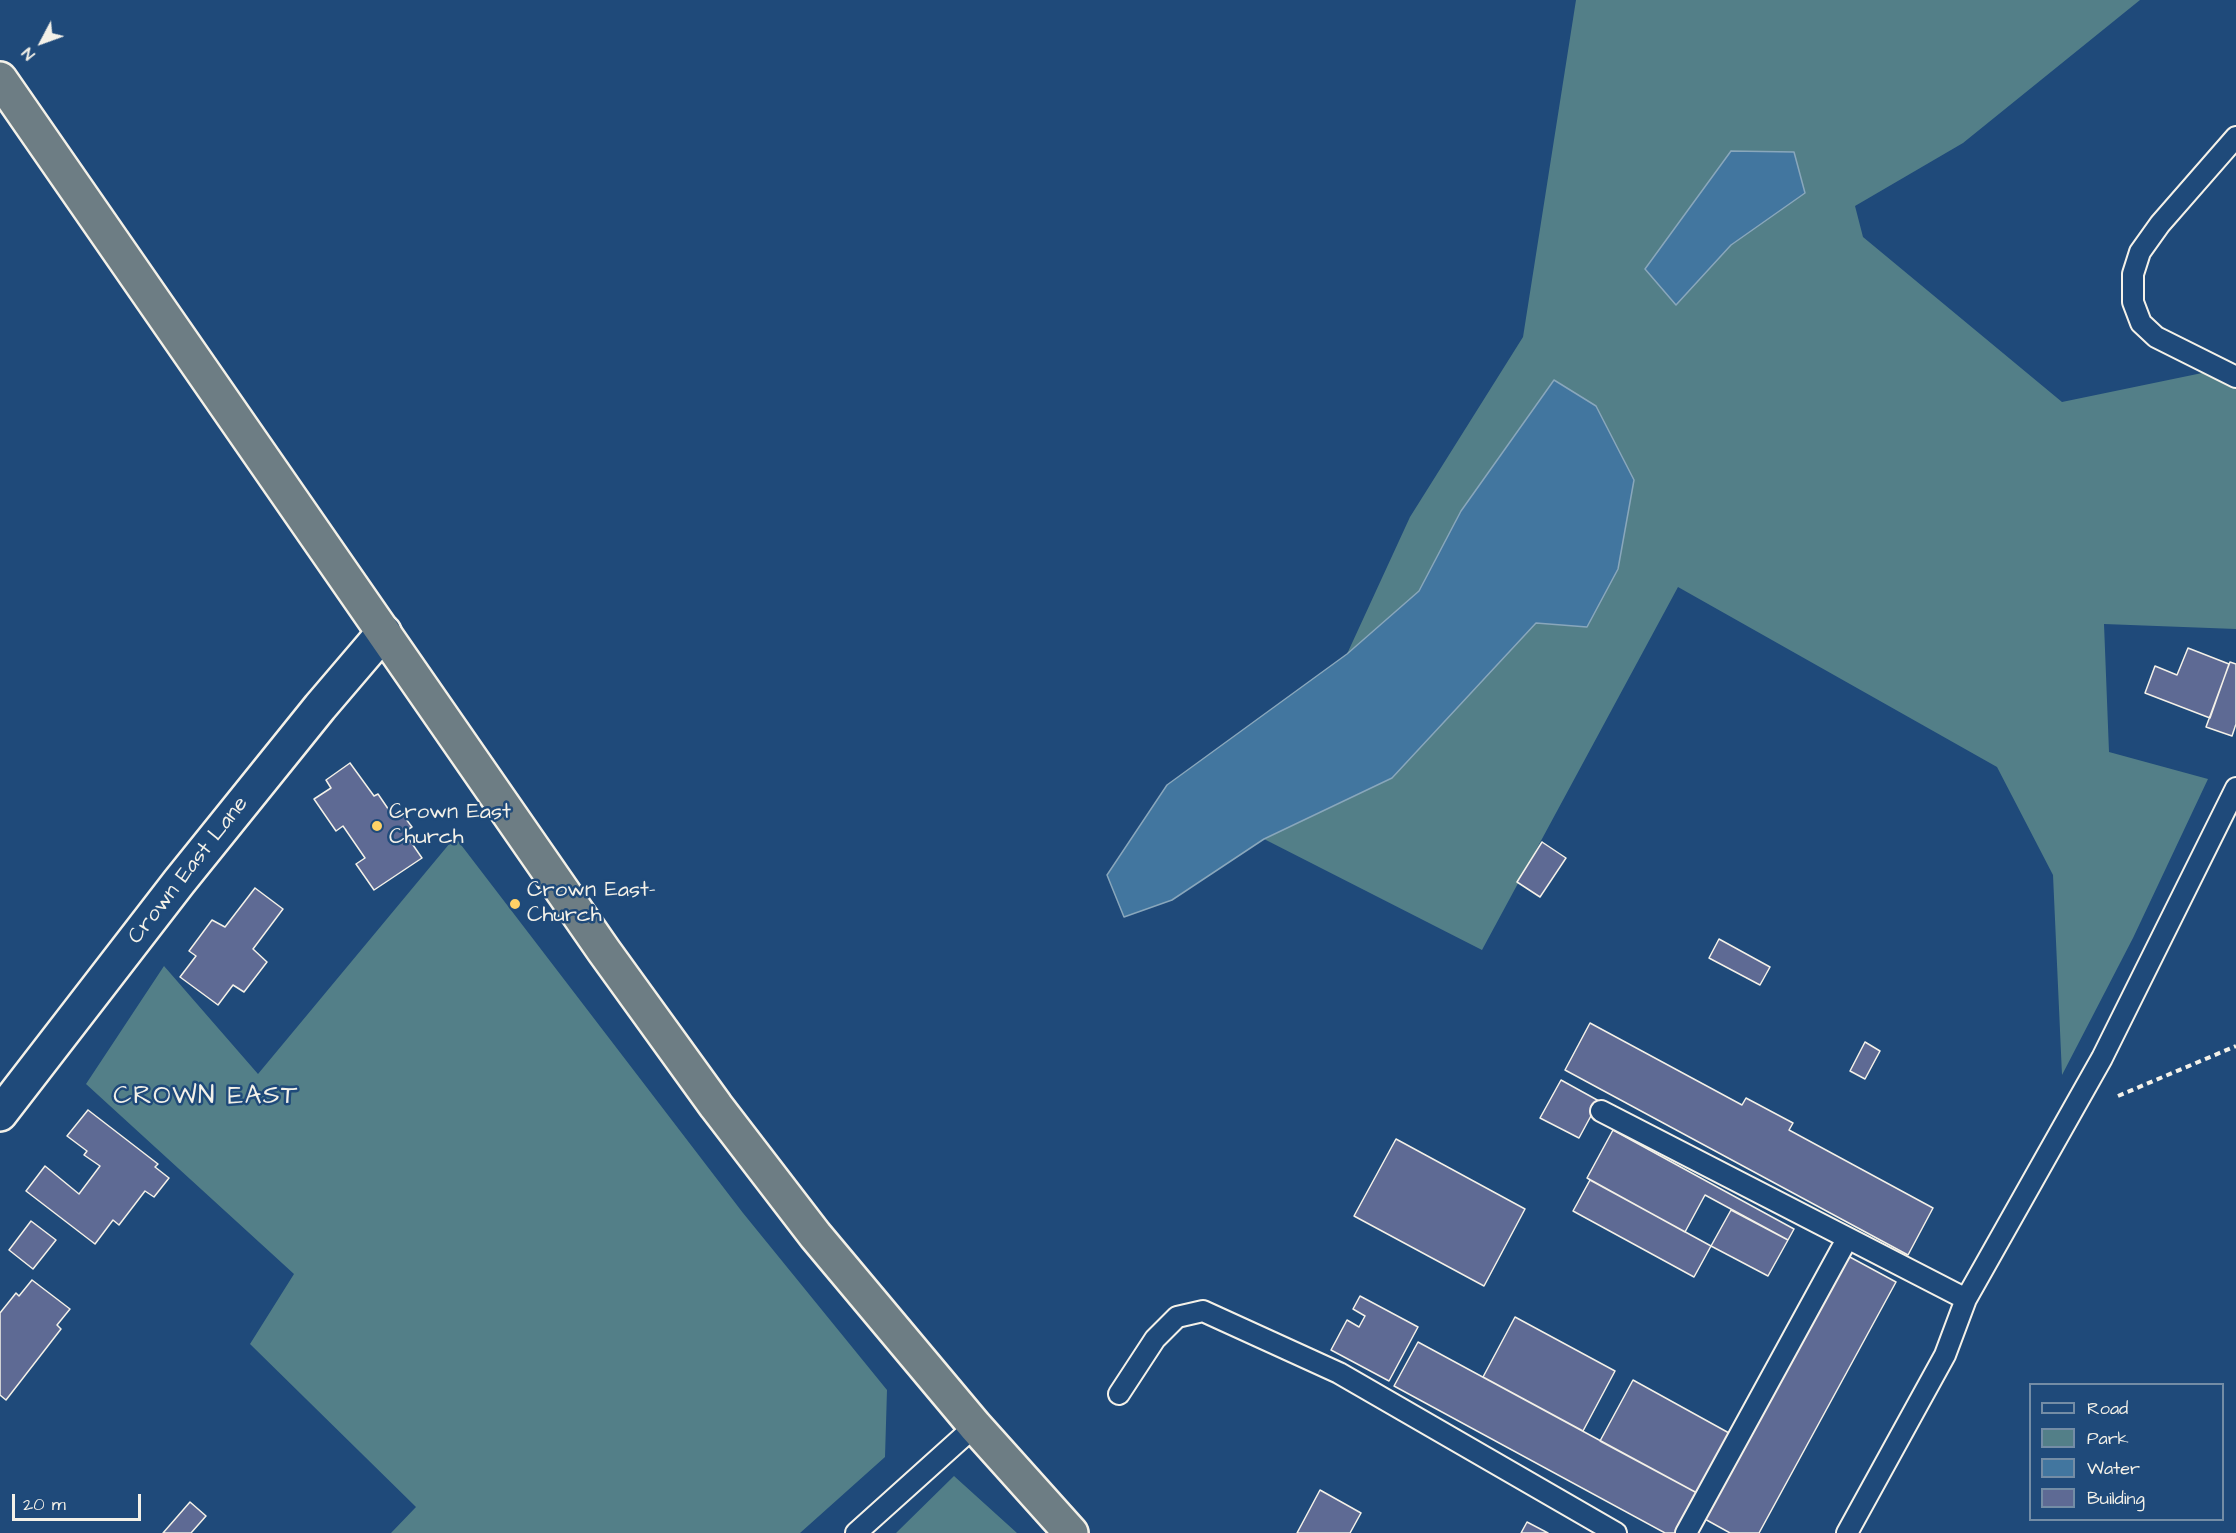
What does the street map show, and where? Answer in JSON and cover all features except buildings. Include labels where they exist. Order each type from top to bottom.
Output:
[{"type":"highway","points":[[0,79],[604,951],[716,1106],[815,1235],[975,1426],[1071,1533]]},
{"type":"street","name":"Crown East Lane","points":[[0,1114],[179,882],[320,707],[384,632]]},
{"type":"lane","points":[[2236,136],[2160,224],[2140,252],[2133,274],[2133,302],[2141,323],[2156,337],[2236,377]]},
{"type":"lane","points":[[1847,1533],[1944,1355],[1966,1299],[2102,1058],[2236,788]]},
{"type":"lane","points":[[1601,1111],[1966,1299]]},
{"type":"lane","points":[[1686,1533],[1847,1239]]},
{"type":"lane","points":[[1119,1394],[1155,1339],[1177,1317],[1203,1311],[1339,1373],[1616,1533]]},
{"type":"lane","points":[[856,1533],[975,1426]]},
{"type":"path","points":[[2068,1118],[2236,1046]]},
{"type":"green space","points":[[1576,0],[2140,0],[1963,143],[1855,206],[1863,237],[2062,402],[2236,366],[2236,629],[2104,624],[2109,752],[2208,779],[2133,938],[2062,1075],[2053,875],[1997,767],[1678,587],[1482,950],[1264,839],[1392,778],[1536,623],[1554,380],[1461,511],[1419,591],[1347,654],[1410,517],[1523,337]]},
{"type":"green space","points":[[455,837],[743,1213],[887,1390],[885,1457],[800,1533],[391,1533],[416,1507],[250,1344],[294,1274],[86,1084],[164,966],[258,1074]]},
{"type":"green space","points":[[954,1476],[1017,1533],[896,1533]]},
{"type":"water","points":[[1731,151],[1794,152],[1805,193],[1731,245],[1676,305],[1645,269]]},
{"type":"water","points":[[1554,380],[1596,406],[1634,480],[1618,569],[1587,627],[1536,623],[1392,778],[1264,839],[1172,900],[1124,917],[1107,875],[1167,785],[1347,654],[1419,591],[1461,511]]},
{"type":"place","name":"Crown East Church","points":[[377,826]]},
{"type":"place","name":"Crown East- Church","points":[[515,904]]},
{"type":"district","name":"CROWN EAST","points":[[206,1098]]}]
